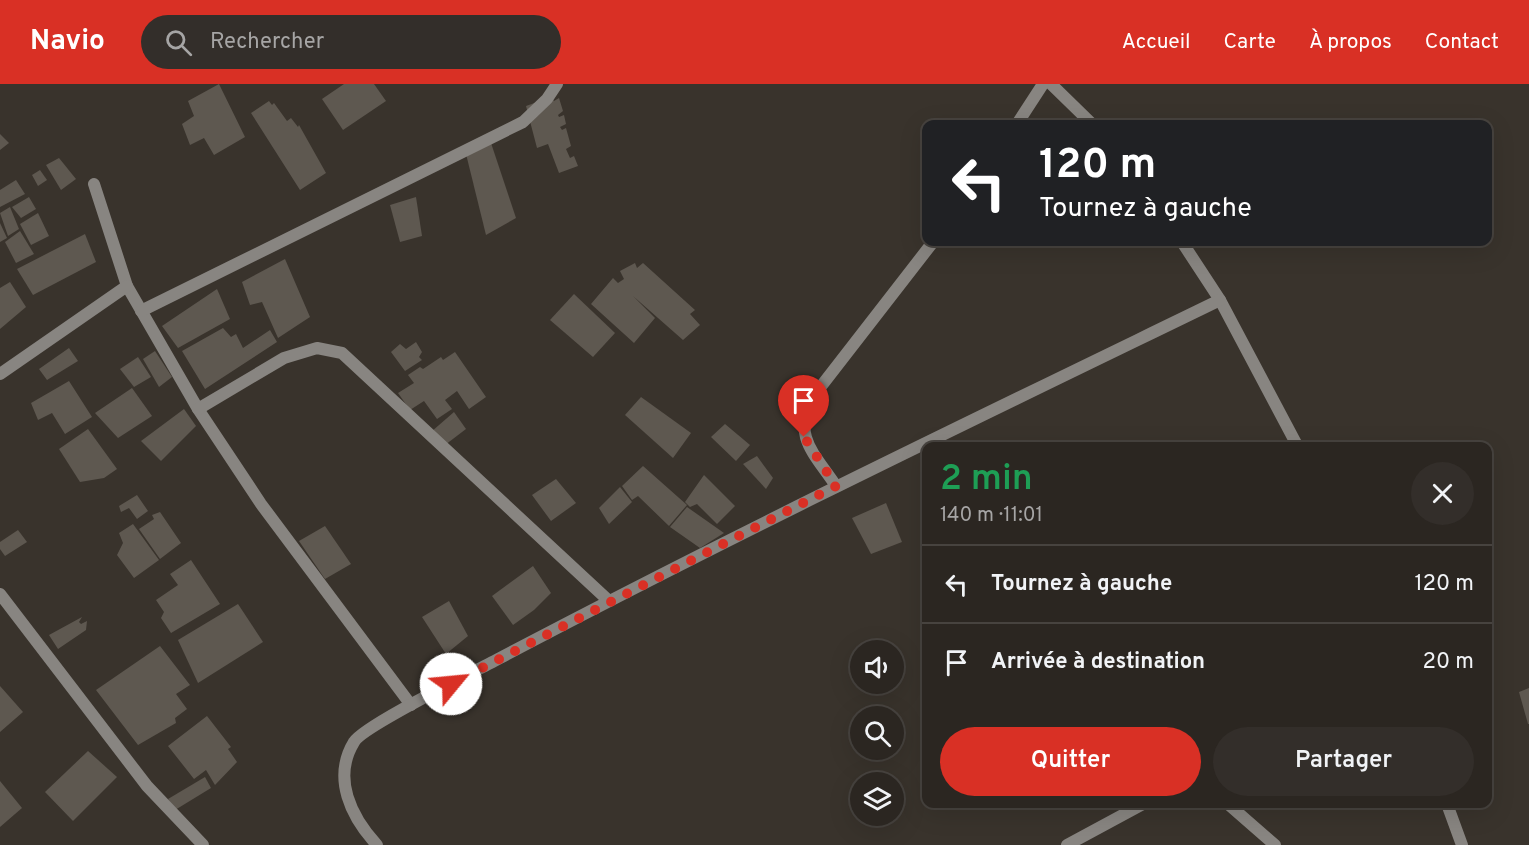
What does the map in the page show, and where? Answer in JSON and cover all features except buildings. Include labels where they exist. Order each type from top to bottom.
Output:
[{"type":"street","points":[[141,311],[523,122],[547,99],[557,84]]},
{"type":"street","points":[[1020,120],[1043,84]]},
{"type":"street","points":[[1051,84],[1088,120]]},
{"type":"street","points":[[94,184],[127,286],[198,409],[261,504],[411,705]]},
{"type":"street","points":[[836,486],[804,437],[804,414],[812,398],[930,246]]},
{"type":"street","points":[[1185,246],[1220,300],[1295,442]]},
{"type":"street","points":[[0,374],[127,286]]},
{"type":"street","points":[[927,442],[1220,300]]},
{"type":"street","points":[[198,409],[284,358],[317,348],[342,353],[609,601]]},
{"type":"street","points":[[377,845],[362,829],[348,798],[342,769],[355,739],[411,705],[609,601],[922,444]]},
{"type":"street","points":[[0,594],[147,786],[203,845]]},
{"type":"street","points":[[1067,845],[1136,808]]},
{"type":"street","points":[[1233,808],[1275,845]]},
{"type":"street","points":[[1448,808],[1461,845]]},
{"type":"route","points":[[451,684],[836,486],[804,437]]}]
